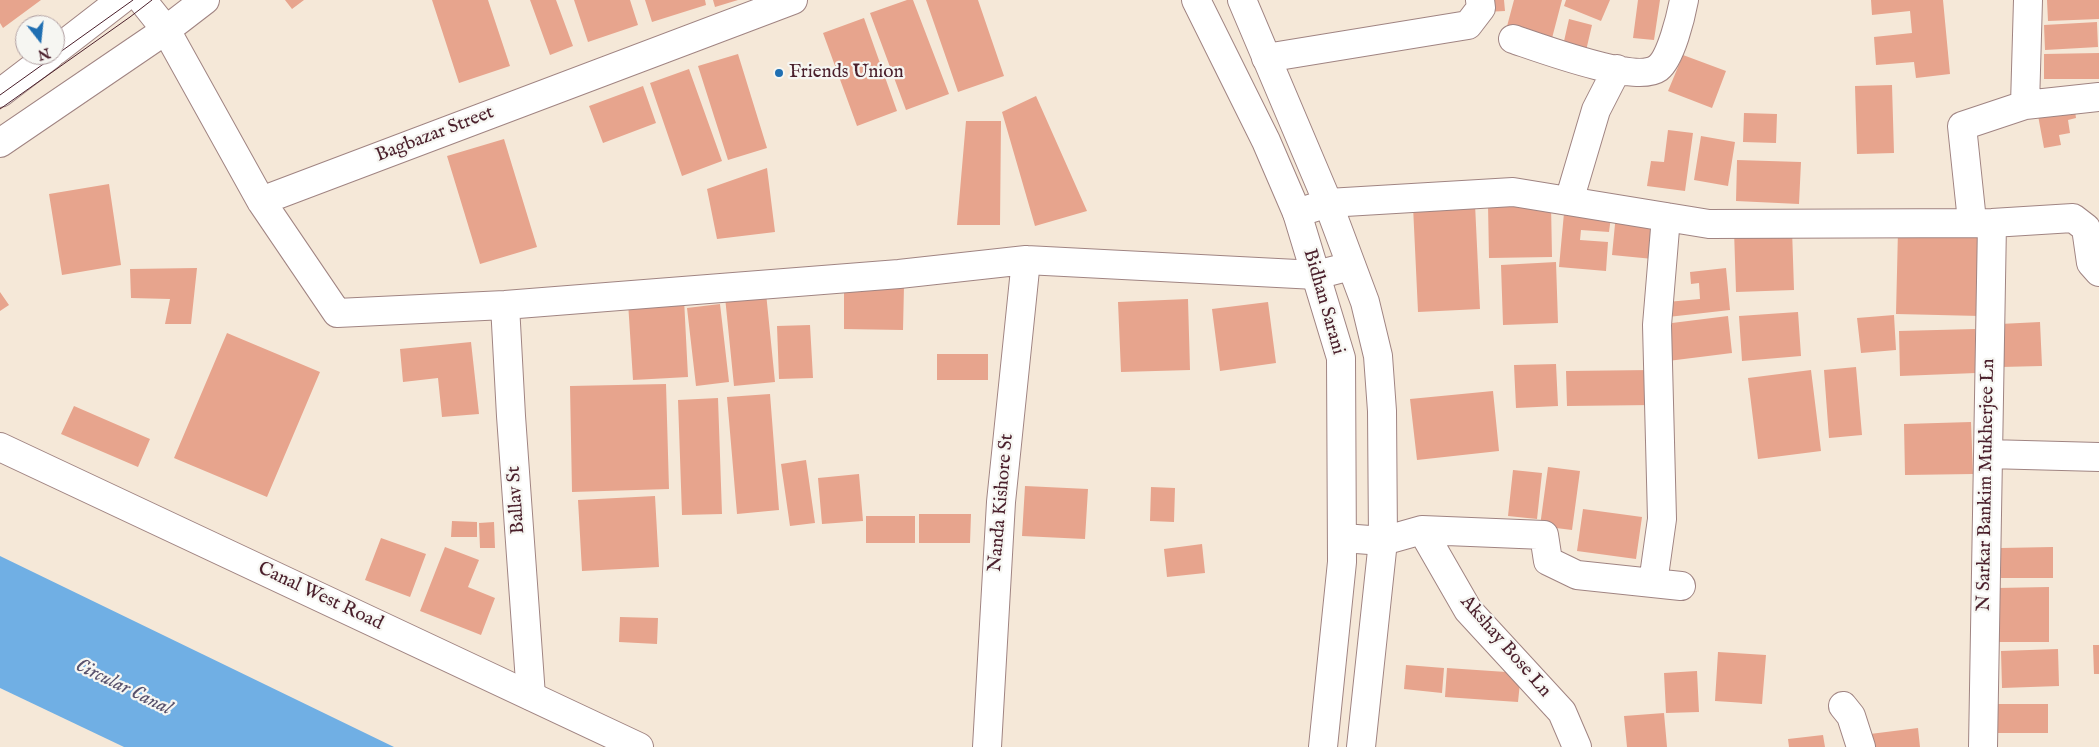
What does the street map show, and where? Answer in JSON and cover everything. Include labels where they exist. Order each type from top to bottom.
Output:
[{"type":"street","points":[[65,43],[121,0]]},
{"type":"street","points":[[142,0],[166,30],[261,201],[337,313],[505,305],[899,274],[1026,260],[1316,275],[1351,266]]},
{"type":"street","points":[[0,143],[166,30],[205,0]]},
{"type":"street","name":"Bagbazar Street","points":[[261,201],[793,0]]},
{"type":"street","name":"Bidhan Sarani","points":[[1196,0],[1266,141],[1297,213],[1341,358],[1342,562],[1323,747]]},
{"type":"street","name":"Bidhan Sarani","points":[[1242,0],[1328,203],[1365,302],[1378,356],[1382,411],[1383,541],[1362,747]]},
{"type":"street","points":[[1266,58],[1468,25],[1481,8],[1480,0]]},
{"type":"street","points":[[1514,39],[1581,62],[1650,73],[1660,66],[1668,54],[1684,0]]},
{"type":"street","points":[[2028,0],[2025,105],[2099,97]]},
{"type":"street","points":[[0,93],[37,65]]},
{"type":"street","points":[[1569,201],[1596,110],[1617,69]]},
{"type":"street","name":"N Sarkar Bankim Mukherjee Ln","points":[[1983,747],[1988,454],[1982,222],[1962,126],[2025,105]]},
{"type":"street","points":[[1297,213],[1328,203],[1512,192],[1709,224],[1982,222],[2073,218],[2086,228],[2091,263],[2099,272]]},
{"type":"street","points":[[1653,583],[1662,519],[1657,325],[1666,217]]},
{"type":"street","name":"Nanda Kishore St","points":[[986,747],[1001,502],[1026,260]]},
{"type":"street","name":"Ballav St","points":[[505,305],[531,696]]},
{"type":"street","name":"Canal West Road","points":[[0,447],[639,747]]},
{"type":"street","points":[[1988,454],[2099,457]]},
{"type":"street","points":[[1343,538],[1383,541],[1422,530],[1544,535],[1548,561],[1577,575],[1681,586]]},
{"type":"street","name":"Akshay Bose Ln","points":[[1422,530],[1468,610],[1562,712],[1576,747]]},
{"type":"street","points":[[1843,706],[1851,716],[1861,747]]},
{"type":"water","name":"Circular Canal","points":[[0,556],[394,747],[124,747],[0,688]]},
{"type":"building","points":[[0,0],[41,0],[21,15],[15,15],[15,19],[3,28],[0,23]]},
{"type":"building","points":[[285,0],[304,0],[292,9]]},
{"type":"building","points":[[432,0],[488,0],[510,66],[459,83]]},
{"type":"building","points":[[530,0],[556,0],[573,46],[550,55]]},
{"type":"building","points":[[574,0],[630,0],[638,25],[588,42]]},
{"type":"building","points":[[645,0],[705,0],[706,5],[652,22]]},
{"type":"building","points":[[713,0],[738,0],[715,7]]},
{"type":"building","points":[[907,0],[913,0],[949,94],[906,110],[870,13]]},
{"type":"building","points":[[926,0],[978,0],[1004,76],[958,92]]},
{"type":"building","points":[[1484,0],[1504,0],[1505,11],[1485,12]]},
{"type":"building","points":[[1514,0],[1562,0],[1551,42],[1506,30]]},
{"type":"building","points":[[1566,0],[1610,0],[1601,21],[1564,6]]},
{"type":"building","points":[[1638,0],[1660,0],[1654,40],[1633,38]]},
{"type":"building","points":[[1871,0],[1943,0],[1950,74],[1916,78],[1914,62],[1876,65],[1874,37],[1912,33],[1910,11],[1872,15]]},
{"type":"building","points":[[2047,0],[2099,0],[2099,19],[2048,21]]},
{"type":"building","points":[[864,18],[897,111],[857,126],[823,33]]},
{"type":"building","points":[[1569,19],[1592,25],[1585,55],[1562,50]]},
{"type":"building","points":[[2097,22],[2098,47],[2045,50],[2044,25]]},
{"type":"building","points":[[2099,53],[2099,79],[2044,79],[2044,54]]},
{"type":"building","points":[[738,54],[767,148],[728,160],[698,66]]},
{"type":"building","points":[[1683,55],[1726,71],[1712,108],[1668,91]]},
{"type":"building","points":[[689,69],[722,161],[682,176],[650,83]]},
{"type":"building","points":[[1892,85],[1894,153],[1857,154],[1855,86]]},
{"type":"building","points":[[643,86],[656,123],[603,143],[589,106]]},
{"type":"building","points":[[1036,96],[1087,211],[1035,226],[1002,112]]},
{"type":"building","points":[[2074,104],[2076,118],[2068,120],[2070,133],[2059,135],[2061,145],[2044,148],[2037,110]]},
{"type":"building","points":[[1744,113],[1777,114],[1776,143],[1743,142]]},
{"type":"building","points":[[966,121],[1001,121],[1000,225],[957,225]]},
{"type":"building","points":[[1668,130],[1693,133],[1685,191],[1647,186],[1651,161],[1664,162]]},
{"type":"building","points":[[1701,136],[1735,142],[1728,186],[1694,180]]},
{"type":"building","points":[[504,139],[537,247],[480,264],[447,156]]},
{"type":"building","points":[[1737,160],[1801,162],[1799,204],[1736,201]]},
{"type":"building","points":[[767,168],[775,232],[717,239],[707,189]]},
{"type":"building","points":[[109,184],[121,265],[62,275],[49,194]]},
{"type":"building","points":[[1475,204],[1480,309],[1418,312],[1413,206]]},
{"type":"building","points":[[1551,204],[1552,257],[1489,258],[1488,205]]},
{"type":"building","points":[[1564,213],[1611,217],[1609,232],[1581,230],[1580,240],[1608,242],[1606,271],[1559,267]]},
{"type":"building","points":[[1616,214],[1656,217],[1653,259],[1612,255]]},
{"type":"building","points":[[1792,229],[1794,290],[1736,292],[1734,230]]},
{"type":"building","points":[[1898,230],[1982,232],[1980,316],[1896,314]]},
{"type":"building","points":[[1556,262],[1558,323],[1503,325],[1501,265]]},
{"type":"building","points":[[197,268],[191,324],[165,324],[170,299],[131,298],[130,269]]},
{"type":"building","points":[[1726,268],[1730,310],[1668,317],[1667,302],[1700,299],[1699,283],[1691,284],[1690,272]]},
{"type":"building","points":[[844,285],[904,286],[903,330],[844,329]]},
{"type":"building","points":[[0,292],[9,305],[0,311]]},
{"type":"building","points":[[766,293],[775,382],[734,386],[725,297]]},
{"type":"building","points":[[684,299],[688,377],[633,380],[628,302]]},
{"type":"building","points":[[1188,299],[1190,370],[1121,372],[1118,302]]},
{"type":"building","points":[[1268,302],[1276,363],[1220,371],[1212,309]]},
{"type":"building","points":[[720,304],[729,382],[696,386],[687,308]]},
{"type":"building","points":[[1798,312],[1801,356],[1742,361],[1739,316]]},
{"type":"building","points":[[1894,315],[1896,350],[1861,353],[1857,318]]},
{"type":"building","points":[[1728,316],[1732,353],[1668,361],[1664,324]]},
{"type":"building","points":[[2040,322],[2042,366],[2001,367],[2000,324]]},
{"type":"building","points":[[810,325],[813,378],[779,379],[777,326]]},
{"type":"building","points":[[1975,329],[1976,373],[1900,376],[1899,331]]},
{"type":"building","points":[[227,333],[320,372],[267,497],[174,458]]},
{"type":"building","points":[[471,342],[479,414],[442,417],[438,378],[403,382],[400,349]]},
{"type":"building","points":[[937,354],[988,354],[988,380],[937,380]]},
{"type":"building","points":[[1556,364],[1558,406],[1516,408],[1514,365]]},
{"type":"building","points":[[1856,367],[1862,435],[1829,438],[1824,370]]},
{"type":"building","points":[[1652,370],[1653,405],[1567,406],[1566,371]]},
{"type":"building","points":[[1811,370],[1821,451],[1758,459],[1748,378]]},
{"type":"building","points":[[666,384],[669,489],[572,492],[570,386]]},
{"type":"building","points":[[1493,391],[1499,451],[1417,460],[1410,399]]},
{"type":"building","points":[[770,394],[779,510],[737,514],[727,397]]},
{"type":"building","points":[[718,398],[722,514],[682,515],[678,400]]},
{"type":"building","points":[[74,406],[150,439],[138,467],[61,434]]},
{"type":"building","points":[[1971,422],[1973,474],[1905,475],[1904,424]]},
{"type":"building","points":[[806,460],[815,523],[790,526],[781,464]]},
{"type":"building","points":[[1548,467],[1580,471],[1572,530],[1540,526]]},
{"type":"building","points":[[1513,470],[1542,473],[1537,519],[1508,516]]},
{"type":"building","points":[[859,474],[863,521],[822,524],[818,478]]},
{"type":"building","points":[[1025,486],[1088,489],[1085,539],[1022,536]]},
{"type":"building","points":[[1151,487],[1175,488],[1174,522],[1150,521]]},
{"type":"building","points":[[655,496],[659,567],[582,571],[578,500]]},
{"type":"building","points":[[1583,509],[1642,517],[1636,559],[1577,551]]},
{"type":"building","points":[[919,514],[971,514],[970,543],[919,543]]},
{"type":"building","points":[[866,516],[915,516],[915,543],[866,543]]},
{"type":"building","points":[[452,521],[477,522],[477,537],[451,537]]},
{"type":"building","points":[[494,522],[495,548],[480,548],[479,523]]},
{"type":"building","points":[[381,538],[426,554],[410,597],[365,580]]},
{"type":"building","points":[[1202,544],[1205,573],[1167,577],[1164,549]]},
{"type":"building","points":[[445,547],[479,560],[468,587],[495,598],[481,635],[420,611]]},
{"type":"building","points":[[2053,547],[2053,578],[2001,578],[2001,548]]},
{"type":"building","points":[[2049,587],[2049,642],[1998,642],[1997,588]]},
{"type":"building","points":[[620,617],[658,618],[657,644],[619,642]]},
{"type":"building","points":[[2093,645],[2099,645],[2099,674],[2094,674]]},
{"type":"building","points":[[2058,649],[2059,686],[2002,688],[2001,651]]},
{"type":"building","points":[[1718,652],[1766,655],[1762,704],[1715,701]]},
{"type":"building","points":[[1406,665],[1444,668],[1442,693],[1404,689]]},
{"type":"building","points":[[1447,668],[1521,673],[1518,702],[1445,697]]},
{"type":"building","points":[[1697,671],[1699,712],[1666,713],[1664,673]]},
{"type":"building","points":[[1998,704],[2048,704],[2048,733],[1998,733]]},
{"type":"building","points":[[1664,713],[1667,747],[1627,747],[1624,716]]},
{"type":"building","points":[[1918,728],[1920,747],[1872,747],[1870,734]]},
{"type":"building","points":[[1823,735],[1825,747],[1789,747],[1788,739]]},
{"type":"tram line","points":[[0,95],[133,0]]},
{"type":"tram line","points":[[0,109],[152,0]]},
{"type":"place","name":"Friends Union","points":[[779,73]]}]
